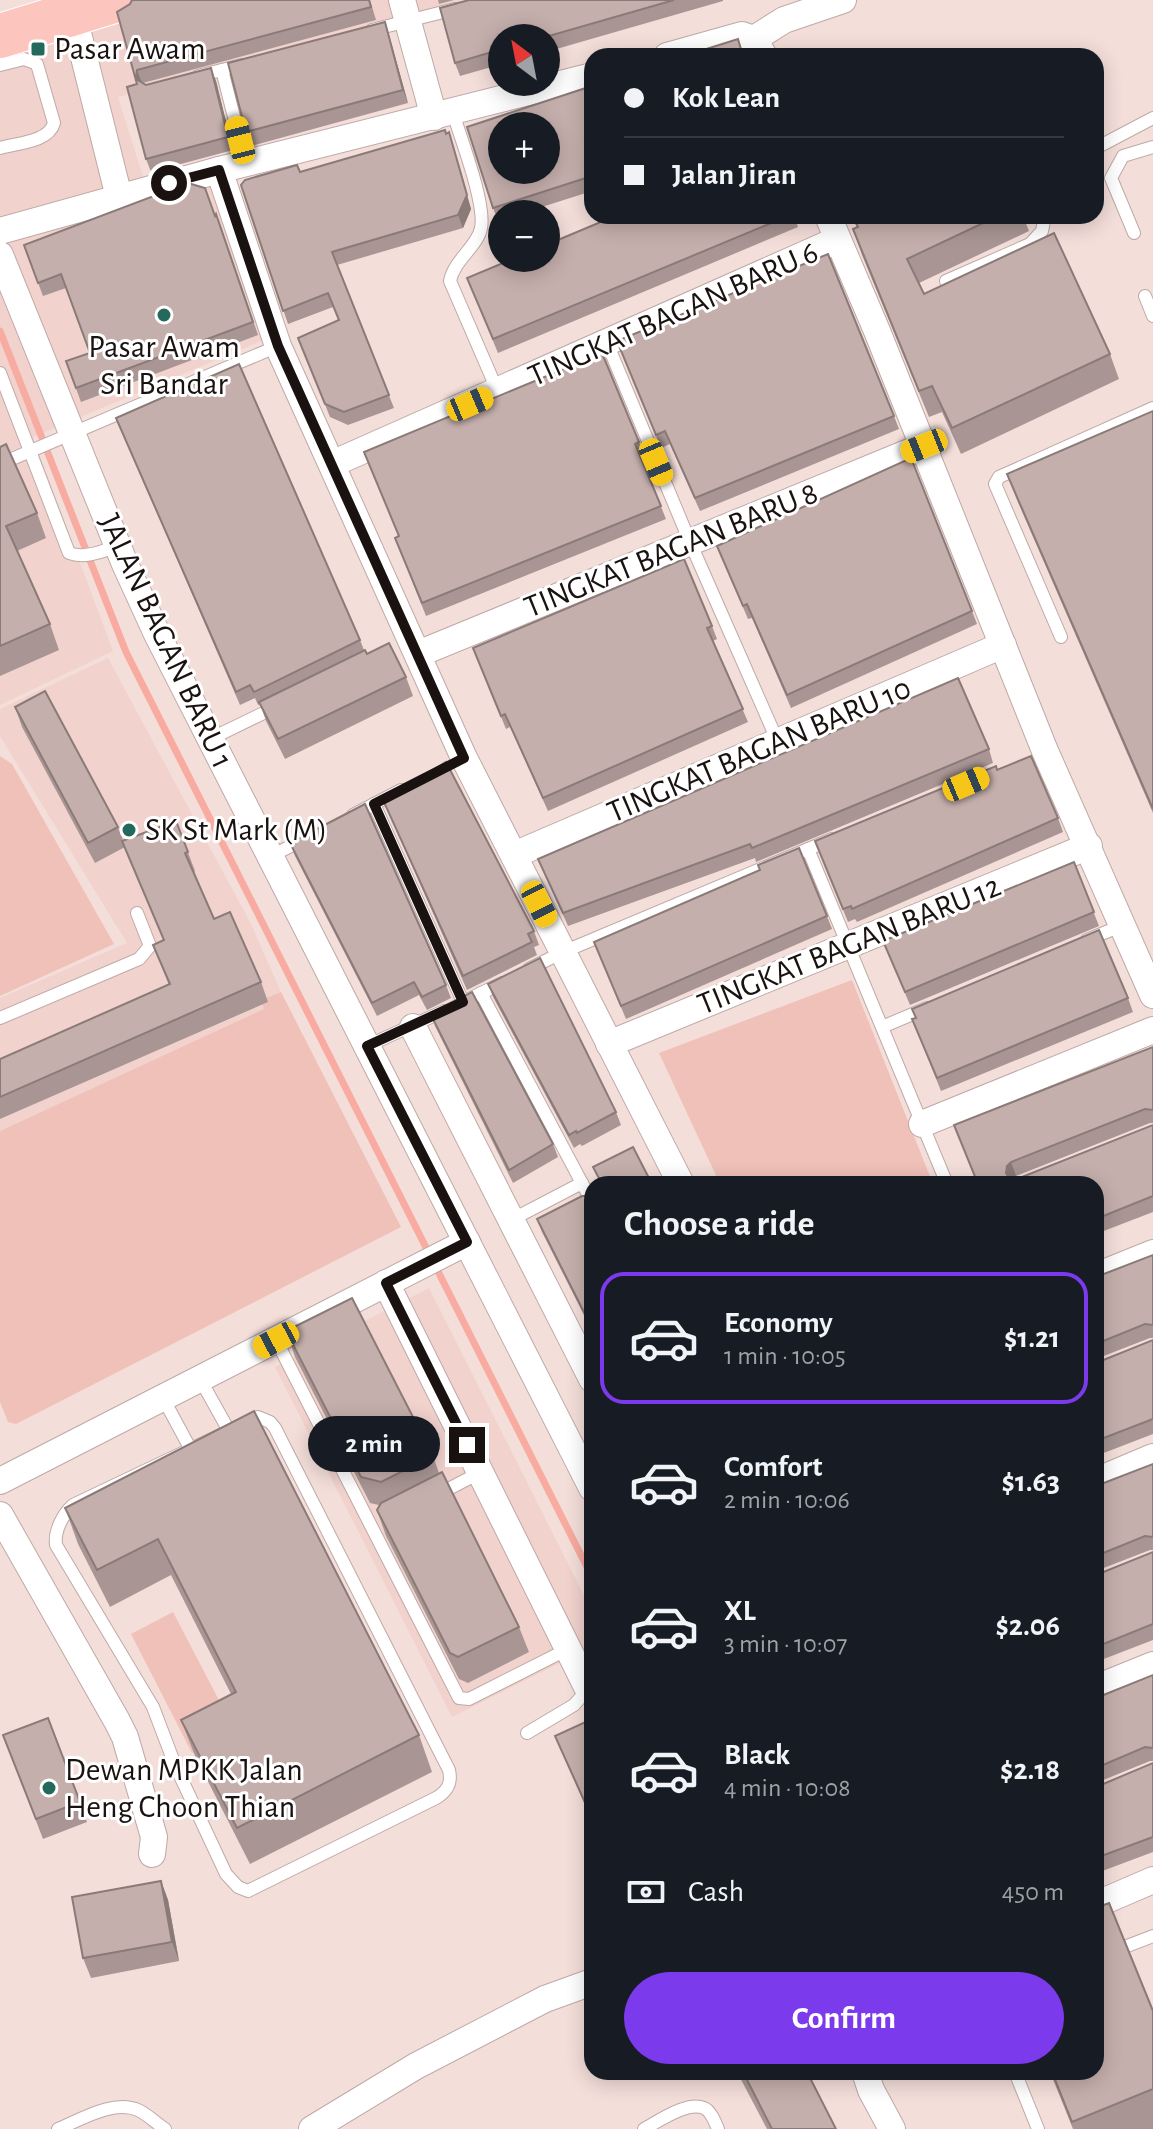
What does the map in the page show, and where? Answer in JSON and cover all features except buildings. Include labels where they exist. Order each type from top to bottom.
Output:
[{"type":"highway","points":[[0,36],[117,0]]},
{"type":"street","points":[[696,48],[742,35],[755,44],[801,7],[843,0]]},
{"type":"street","points":[[405,11],[444,115]]},
{"type":"street","points":[[73,13],[119,197]]},
{"type":"street","points":[[0,231],[219,170],[584,78]]},
{"type":"street","points":[[219,170],[278,346],[332,464],[458,761],[514,855],[677,1176]]},
{"type":"street","points":[[833,228],[1003,645],[1038,754],[1089,846],[1153,995]]},
{"type":"street","name":"TINGKAT BAGAN BARU 6","points":[[332,464],[607,343],[833,228]]},
{"type":"street","name":"JALAN BAGAN BARU 1","points":[[0,259],[64,437],[109,550],[157,634],[584,1468]]},
{"type":"street","name":"TINGKAT BAGAN BARU 8","points":[[410,647],[690,542],[924,446]]},
{"type":"street","name":"TINGKAT BAGAN BARU 10","points":[[514,855],[1003,645]]},
{"type":"street","name":"TINGKAT BAGAN BARU 12","points":[[609,1044],[1089,846]]},
{"type":"street","points":[[413,1027],[584,1363]]},
{"type":"street","points":[[922,1124],[1153,1030]]},
{"type":"street","points":[[0,1481],[467,1242]]},
{"type":"street","points":[[1104,1273],[1153,1253]]},
{"type":"street","points":[[386,1283],[584,1677]]},
{"type":"street","points":[[1104,1478],[1153,1457]]},
{"type":"street","points":[[0,1515],[125,1737],[154,1837],[152,1854]]},
{"type":"street","points":[[1104,1685],[1153,1665]]},
{"type":"street","points":[[1104,1901],[1153,1880]]},
{"type":"street","points":[[312,2129],[429,2059],[545,1999],[584,1985]]},
{"type":"street","points":[[868,2080],[892,2129]]},
{"type":"lane","points":[[365,32],[405,11],[462,7]]},
{"type":"lane","points":[[0,65],[24,59],[37,64],[54,123],[46,135],[0,148]]},
{"type":"lane","points":[[178,82],[250,63]]},
{"type":"lane","points":[[222,70],[246,164]]},
{"type":"lane","points":[[444,115],[480,208],[481,230],[452,270],[450,281],[498,392]]},
{"type":"lane","points":[[1104,144],[1153,118]]},
{"type":"lane","points":[[1134,233],[1111,178],[1123,156],[1153,147]]},
{"type":"lane","points":[[946,281],[1030,244],[1042,231],[1043,224]]},
{"type":"lane","points":[[1145,296],[1153,316]]},
{"type":"lane","points":[[607,343],[778,742]]},
{"type":"lane","points":[[0,464],[278,346]]},
{"type":"lane","points":[[0,373],[69,553],[75,556],[109,550]]},
{"type":"lane","points":[[1061,637],[995,484],[999,477],[1153,408]]},
{"type":"lane","points":[[210,739],[291,700]]},
{"type":"lane","points":[[336,824],[413,784]]},
{"type":"lane","points":[[374,804],[463,1002]]},
{"type":"lane","points":[[271,856],[323,830]]},
{"type":"lane","points":[[522,972],[850,832]]},
{"type":"lane","points":[[808,849],[944,1176]]},
{"type":"lane","points":[[0,1018],[139,959],[150,946],[137,913]]},
{"type":"lane","points":[[1080,943],[1123,925]]},
{"type":"lane","points":[[367,1046],[413,1027],[509,979]]},
{"type":"lane","points":[[481,993],[584,1187]]},
{"type":"lane","points":[[882,1027],[939,1003]]},
{"type":"lane","points":[[511,1220],[582,1183]]},
{"type":"lane","points":[[276,1340],[459,1698],[469,1699],[568,1649]]},
{"type":"lane","points":[[200,1379],[228,1429]]},
{"type":"lane","points":[[163,1398],[190,1448]]},
{"type":"lane","points":[[258,1417],[264,1418],[275,1428],[443,1756],[451,1779],[444,1794],[248,1891],[238,1887],[226,1874],[175,1765],[153,1707],[56,1545],[55,1537],[66,1511],[73,1505],[228,1429],[258,1417]]},
{"type":"lane","points":[[426,1500],[481,1472]]},
{"type":"lane","points":[[371,1528],[385,1521]]},
{"type":"lane","points":[[527,1733],[577,1703],[584,1695]]},
{"type":"lane","points":[[1104,1955],[1153,1936]]},
{"type":"lane","points":[[1018,2080],[1038,2129]]},
{"type":"lane","points":[[58,2129],[112,2108],[126,2107],[138,2110],[165,2129]]},
{"type":"lane","points":[[644,2129],[683,2109],[702,2107],[708,2111],[718,2129]]},
{"type":"shaded area","points":[[173,0],[506,0],[118,97],[150,199],[210,183],[266,339],[33,437],[113,651],[0,705],[0,56]]},
{"type":"shaded area","name":"SK St Mark (M)","points":[[108,658],[251,924],[281,992],[261,1000],[265,1009],[0,1131],[0,998],[127,943],[0,736],[0,709]]},
{"type":"shaded area","points":[[0,756],[12,764],[114,944],[0,996]]},
{"type":"shaded area","points":[[852,980],[930,1176],[716,1176],[659,1053]]},
{"type":"shaded area","points":[[281,992],[401,1227],[16,1424],[8,1422],[0,1402],[0,1131],[264,1009],[261,1000]]},
{"type":"shaded area","points":[[429,1288],[584,1595],[584,1651],[452,1717],[275,1367]]},
{"type":"shaded area","points":[[173,1612],[235,1731],[192,1753],[131,1634]]},
{"type":"waterway","points":[[0,331],[126,652],[584,1561]]},
{"type":"place","name":"Pasar Awam","points":[[38,49]]},
{"type":"place","name":"Pasar Awam Sri Bandar","points":[[164,315]]},
{"type":"place","name":"SK St Mark (M)","points":[[129,830]]},
{"type":"place","name":"Dewan MPKK Jalan Heng Choon Thian","points":[[49,1788]]},
{"type":"route","points":[[169,183],[219,170],[278,346],[464,758],[374,804],[463,1002],[367,1046],[467,1242],[386,1283],[467,1445]]}]
